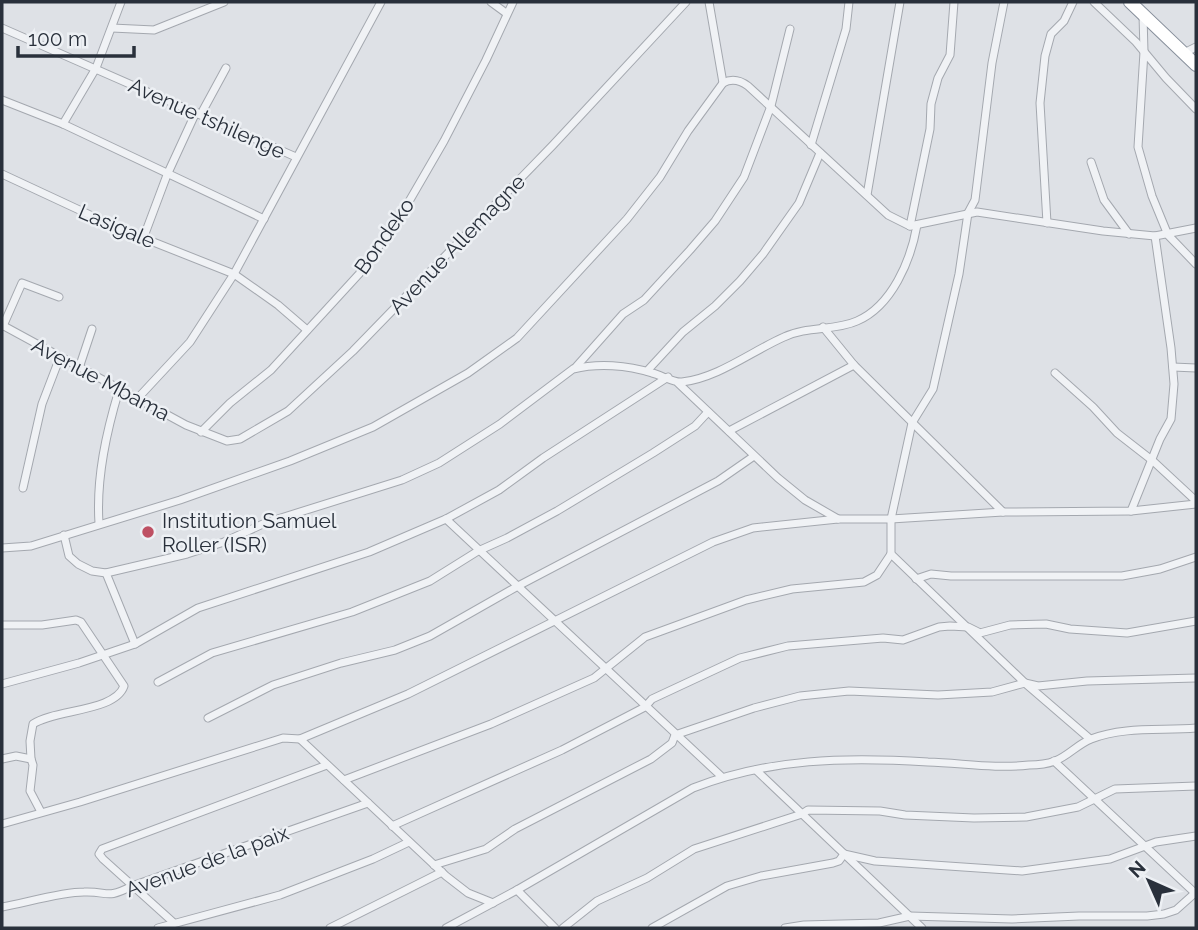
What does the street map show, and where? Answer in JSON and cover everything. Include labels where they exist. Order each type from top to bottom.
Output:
[{"type":"highway","points":[[1130,2],[1190,50],[1196,65]]},
{"type":"street","points":[[63,124],[96,68],[121,2]]},
{"type":"street","points":[[111,28],[154,30],[224,2]]},
{"type":"street","points":[[137,399],[190,342],[234,274],[381,2]]},
{"type":"street","points":[[491,2],[506,13]]},
{"type":"street","name":"Bondeko","points":[[201,432],[271,370],[359,274],[400,218],[486,60],[513,2]]},
{"type":"street","name":"Avenue Allemagne","points":[[201,432],[227,442],[240,439],[288,411],[353,351],[424,279],[686,2]]},
{"type":"street","points":[[709,2],[723,83]]},
{"type":"street","points":[[811,145],[846,29],[849,2]]},
{"type":"street","points":[[867,195],[900,2]]},
{"type":"street","points":[[678,383],[711,374],[788,335],[857,322],[887,298],[897,282],[914,241],[931,104],[938,78],[950,55],[954,2]]},
{"type":"street","points":[[344,780],[491,724],[594,678],[645,637],[746,600],[792,589],[864,582],[877,575],[891,554],[891,519],[912,423],[933,389],[959,274],[968,212],[975,200],[992,63],[1004,2]]},
{"type":"street","points":[[1048,223],[1040,103],[1045,56],[1051,34],[1064,21],[1073,2]]},
{"type":"street","points":[[1094,2],[1196,108]]},
{"type":"street","points":[[1143,14],[1144,52],[1138,147],[1152,196],[1168,235],[1196,264]]},
{"type":"street","name":"Avenue tshilenge","points":[[2,28],[296,157]]},
{"type":"street","points":[[64,535],[69,556],[92,571],[106,573],[187,554],[224,542],[265,523],[402,480],[439,463],[500,424],[573,369],[623,314],[644,300],[715,221],[744,177],[771,106],[790,29]]},
{"type":"street","points":[[143,239],[167,175],[198,113],[226,68]]},
{"type":"street","points":[[2,548],[31,546],[180,500],[290,461],[373,427],[468,373],[517,338],[627,219],[660,177],[688,131],[728,80],[743,83],[771,106],[888,215],[914,225],[968,212],[1155,236],[1196,228]]},
{"type":"street","points":[[2,100],[63,124],[264,219]]},
{"type":"street","points":[[647,371],[683,332],[740,281],[764,254],[799,203],[820,153]]},
{"type":"street","points":[[1091,162],[1104,200],[1129,234]]},
{"type":"street","name":"Lasigale","points":[[2,174],[143,239],[234,274],[307,330]]},
{"type":"street","points":[[1131,511],[1160,439],[1171,419],[1173,367],[1155,236]]},
{"type":"street","points":[[2,325],[22,283],[59,297]]},
{"type":"street","name":"Avenue Mbama","points":[[2,325],[201,432]]},
{"type":"street","points":[[822,327],[854,365],[1003,512]]},
{"type":"street","points":[[79,368],[92,329]]},
{"type":"street","points":[[23,488],[42,404],[60,357]]},
{"type":"street","points":[[573,369],[605,365],[668,377],[678,383],[804,500],[838,519]]},
{"type":"street","points":[[729,431],[854,365]]},
{"type":"street","points":[[1173,367],[1196,368]]},
{"type":"street","points":[[1055,373],[1117,433],[1153,461],[1196,502]]},
{"type":"street","points":[[2,684],[135,644],[198,608],[369,552],[446,519],[499,489],[668,377]]},
{"type":"street","points":[[99,523],[99,478],[119,390]]},
{"type":"street","points":[[158,682],[212,653],[371,606],[430,581],[478,551],[557,511],[681,436],[708,412]]},
{"type":"street","points":[[208,718],[273,685],[341,663],[407,646],[718,481],[754,456]]},
{"type":"street","points":[[2,824],[283,738],[300,740],[408,694],[713,542],[753,528],[838,519],[891,519],[1003,512],[1131,511],[1196,502]]},
{"type":"street","points":[[446,519],[604,670],[722,777]]},
{"type":"street","points":[[891,554],[1025,683],[1090,739]]},
{"type":"street","points":[[916,579],[931,573],[951,576],[1122,576],[1160,569],[1196,557]]},
{"type":"street","points":[[106,573],[135,644]]},
{"type":"street","points":[[2,625],[42,625],[76,620],[80,622],[124,686],[122,692],[110,701],[33,724],[30,741],[33,765],[30,791],[41,812]]},
{"type":"street","points":[[393,826],[562,750],[645,707],[652,699],[740,658],[788,646],[883,638],[903,640],[939,627],[968,627],[980,633],[1010,625],[1034,625],[1127,633],[1196,621]]},
{"type":"street","points":[[675,735],[754,708],[800,696],[849,691],[889,695],[938,695],[992,692],[1025,683],[1038,686],[1087,681],[1196,678]]},
{"type":"street","points":[[446,928],[693,788],[722,777],[770,765],[866,758],[989,768],[1031,765],[1054,761],[1090,739],[1122,731],[1196,728]]},
{"type":"street","points":[[434,865],[486,849],[515,829],[651,759],[672,743],[675,735]]},
{"type":"street","points":[[300,740],[442,872],[468,893],[494,903]]},
{"type":"street","points":[[2,759],[16,756],[31,759]]},
{"type":"street","points":[[785,928],[880,923],[910,916],[1012,919],[1147,916],[1176,910],[1196,893],[1054,761]]},
{"type":"street","points":[[174,923],[103,859],[99,854],[102,849],[327,765]]},
{"type":"street","points":[[756,770],[922,928]]},
{"type":"street","points":[[563,928],[597,901],[646,878],[694,849],[808,810],[880,811],[905,815],[974,818],[1027,817],[1078,807],[1115,789],[1196,786]]},
{"type":"street","name":"Avenue de la paix","points":[[2,907],[84,892],[107,896],[117,894],[132,886],[368,803]]},
{"type":"street","points":[[844,854],[875,861],[1022,871],[1110,859],[1177,837],[1196,836]]},
{"type":"street","points":[[158,928],[280,895],[410,842]]},
{"type":"street","points":[[652,928],[727,886],[761,876],[833,863],[839,861],[844,854]]},
{"type":"street","points":[[330,928],[442,872]]},
{"type":"street","points":[[517,890],[555,928]]},
{"type":"place","name":"Institution Samuel Roller (ISR)","points":[[148,532]]}]
